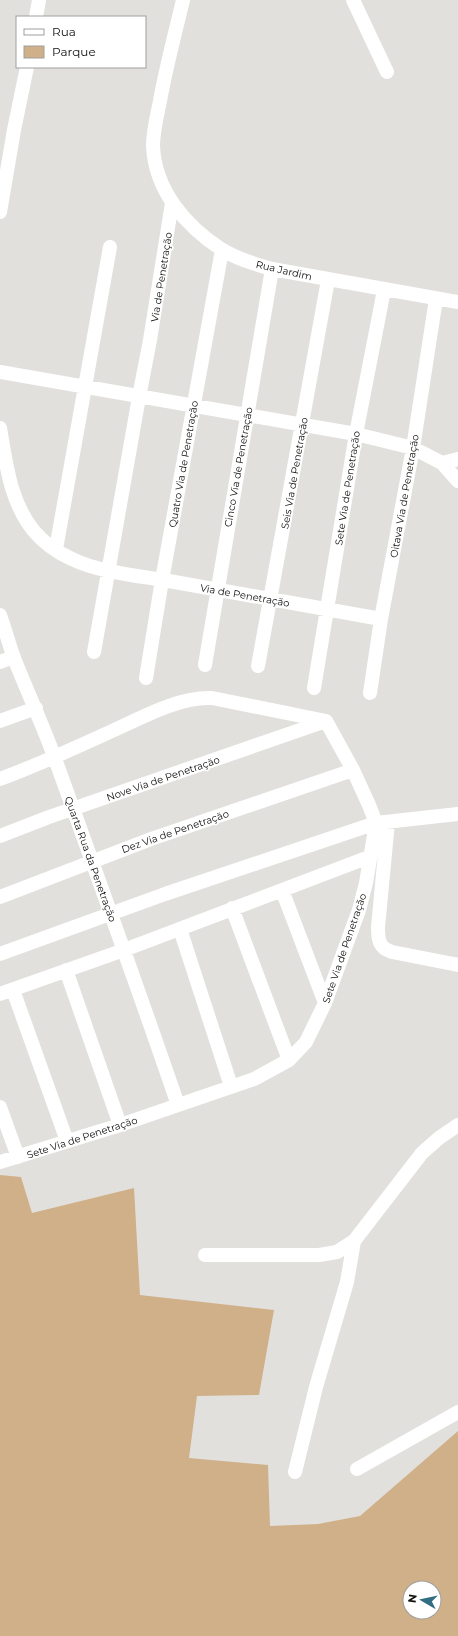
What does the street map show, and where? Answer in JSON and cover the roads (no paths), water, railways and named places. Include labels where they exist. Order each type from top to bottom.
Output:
[{"type":"street","points":[[36,16],[40,0]]},
{"type":"street","name":"Rua Jardim","points":[[183,0],[163,84],[154,129],[153,145],[154,156],[159,174],[172,203],[195,230],[222,250],[247,262],[272,269],[458,302]]},
{"type":"street","points":[[353,0],[387,72]]},
{"type":"street","points":[[0,212],[27,68]]},
{"type":"street","name":"Via de Penetração","points":[[94,652],[150,340],[172,203]]},
{"type":"street","points":[[56,549],[110,247]]},
{"type":"street","name":"Quatro Via de Penetração","points":[[146,678],[162,580],[222,250]]},
{"type":"street","name":"Cinco Via de Penetração","points":[[204,666],[272,269]]},
{"type":"street","name":"Seis Via de Penetração","points":[[258,666],[328,280]]},
{"type":"street","name":"Sete Via de Penetração","points":[[314,688],[356,434],[384,290]]},
{"type":"street","name":"Oitava Via de Penetração","points":[[370,693],[381,619],[413,448],[436,299]]},
{"type":"street","points":[[0,372],[193,407],[248,414],[356,434],[413,448],[442,463],[458,481]]},
{"type":"street","name":"Via de Penetração","points":[[0,428],[10,479],[16,501],[22,514],[34,531],[56,549],[72,559],[108,570],[381,619]]},
{"type":"street","points":[[442,463],[458,459]]},
{"type":"street","name":"Quarta Rua da Penetração","points":[[0,615],[14,657],[55,757],[178,1105]]},
{"type":"street","points":[[0,662],[14,657]]},
{"type":"street","points":[[0,779],[55,757],[155,712],[202,697],[228,700],[326,721],[353,770],[369,805],[382,822],[378,927],[379,941],[383,948],[392,952],[458,965]]},
{"type":"street","points":[[0,721],[36,708]]},
{"type":"street","name":"Nove Via de Penetração","points":[[0,836],[326,721]]},
{"type":"street","name":"Dez Via de Penetração","points":[[0,897],[151,839],[353,770]]},
{"type":"street","points":[[0,954],[110,914],[382,822],[458,814]]},
{"type":"street","name":"Sete Via de Penetração","points":[[0,1162],[120,1125],[254,1079],[289,1060],[306,1042],[325,1003],[360,910],[366,883],[369,857],[382,822]]},
{"type":"street","points":[[67,1141],[7,992],[124,950],[369,857]]},
{"type":"street","points":[[282,890],[325,1003]]},
{"type":"street","points":[[232,908],[289,1060]]},
{"type":"street","points":[[180,928],[231,1086]]},
{"type":"street","points":[[66,970],[120,1125]]},
{"type":"street","points":[[0,1107],[18,1157]]},
{"type":"street","points":[[205,1255],[329,1254],[344,1248],[354,1241],[422,1153],[439,1138],[458,1125]]},
{"type":"street","points":[[295,1472],[316,1387],[346,1282],[354,1241]]},
{"type":"street","points":[[357,1469],[458,1412]]}]
